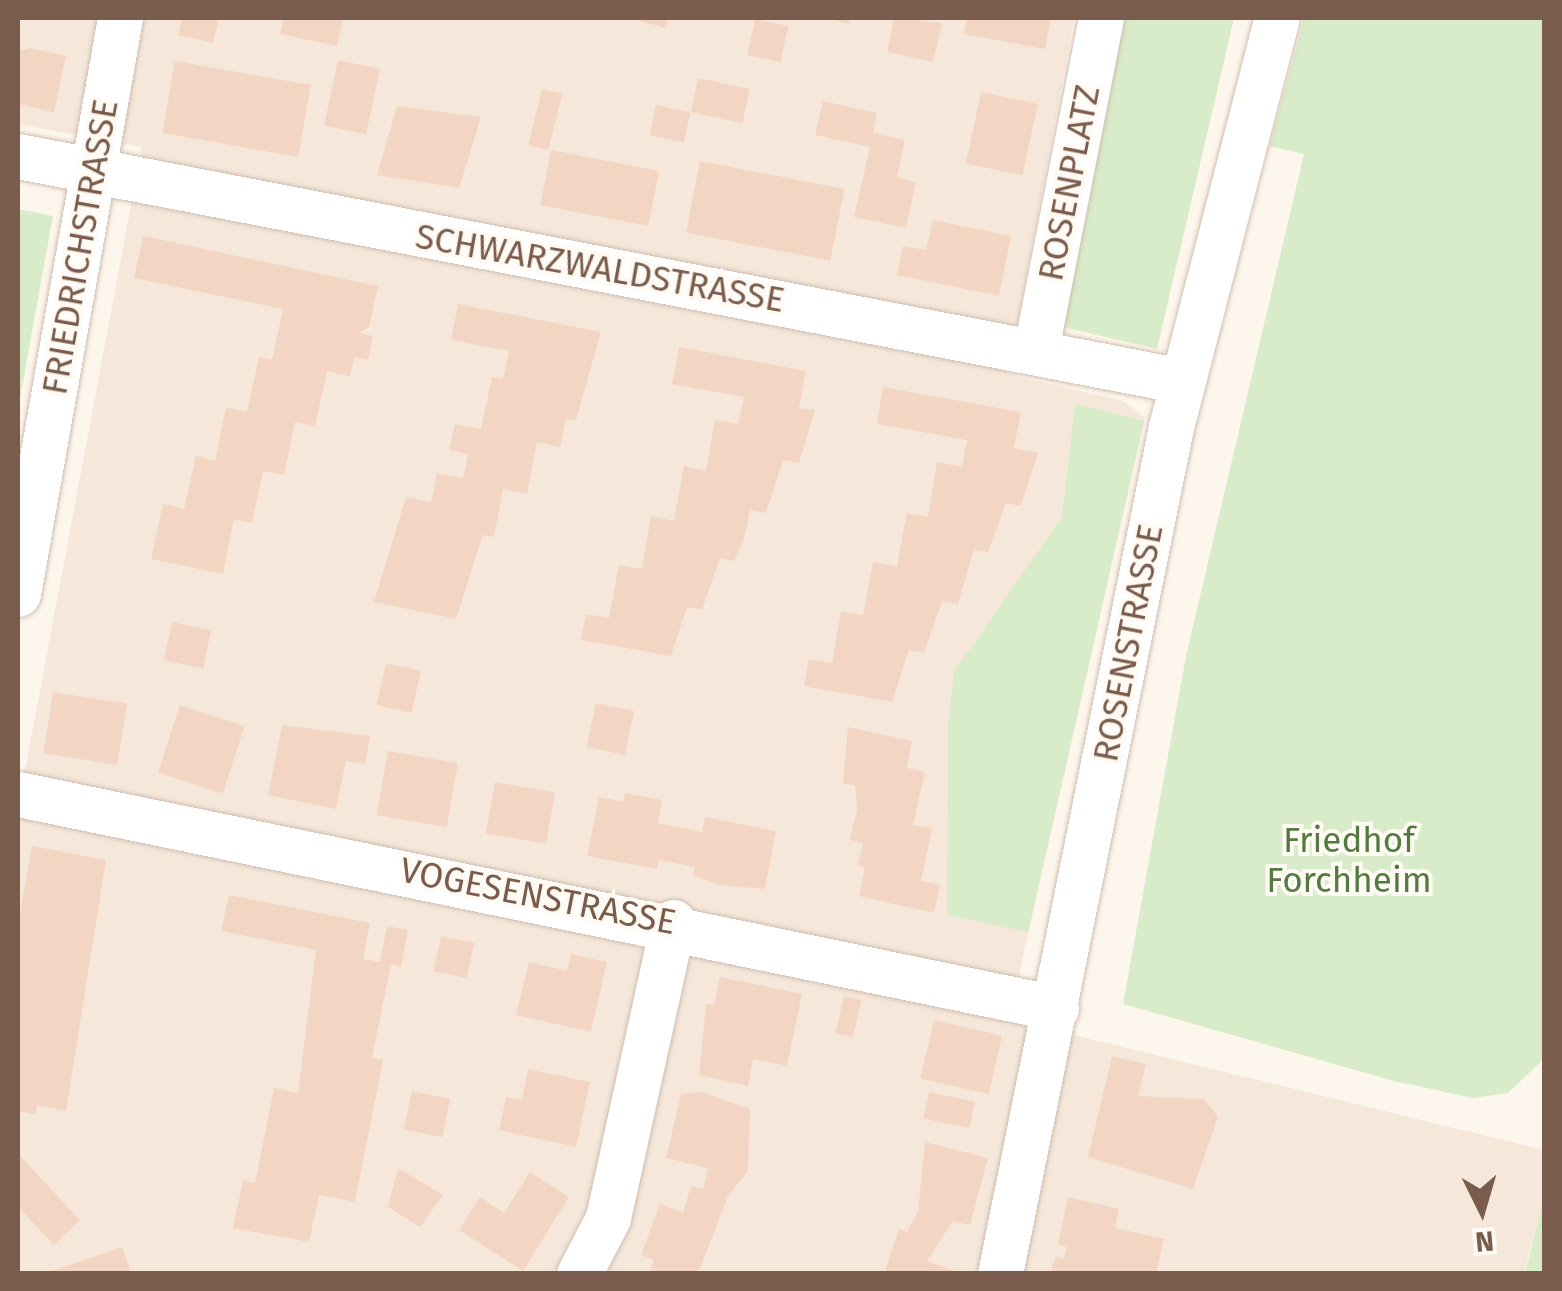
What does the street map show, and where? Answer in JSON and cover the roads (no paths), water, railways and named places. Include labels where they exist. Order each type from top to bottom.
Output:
[{"type":"street","name":"FRIEDRICHSTRASSE","points":[[18,594],[120,18]]},
{"type":"street","name":"ROSENPLATZ","points":[[1036,349],[1100,18]]},
{"type":"street","name":"ROSENSTRASSE","points":[[1000,1274],[1182,381],[1277,18]]},
{"type":"street","name":"SCHWARZWALDSTRASSE","points":[[18,156],[1036,349],[1182,381]]},
{"type":"street","name":"VOGESENSTRASSE","points":[[18,794],[673,922],[1056,1008]]},
{"type":"street","points":[[579,1274],[608,1218],[673,922]]},
{"type":"park label","name":"Friedhof Forchheim","points":[[1349,860]]}]
